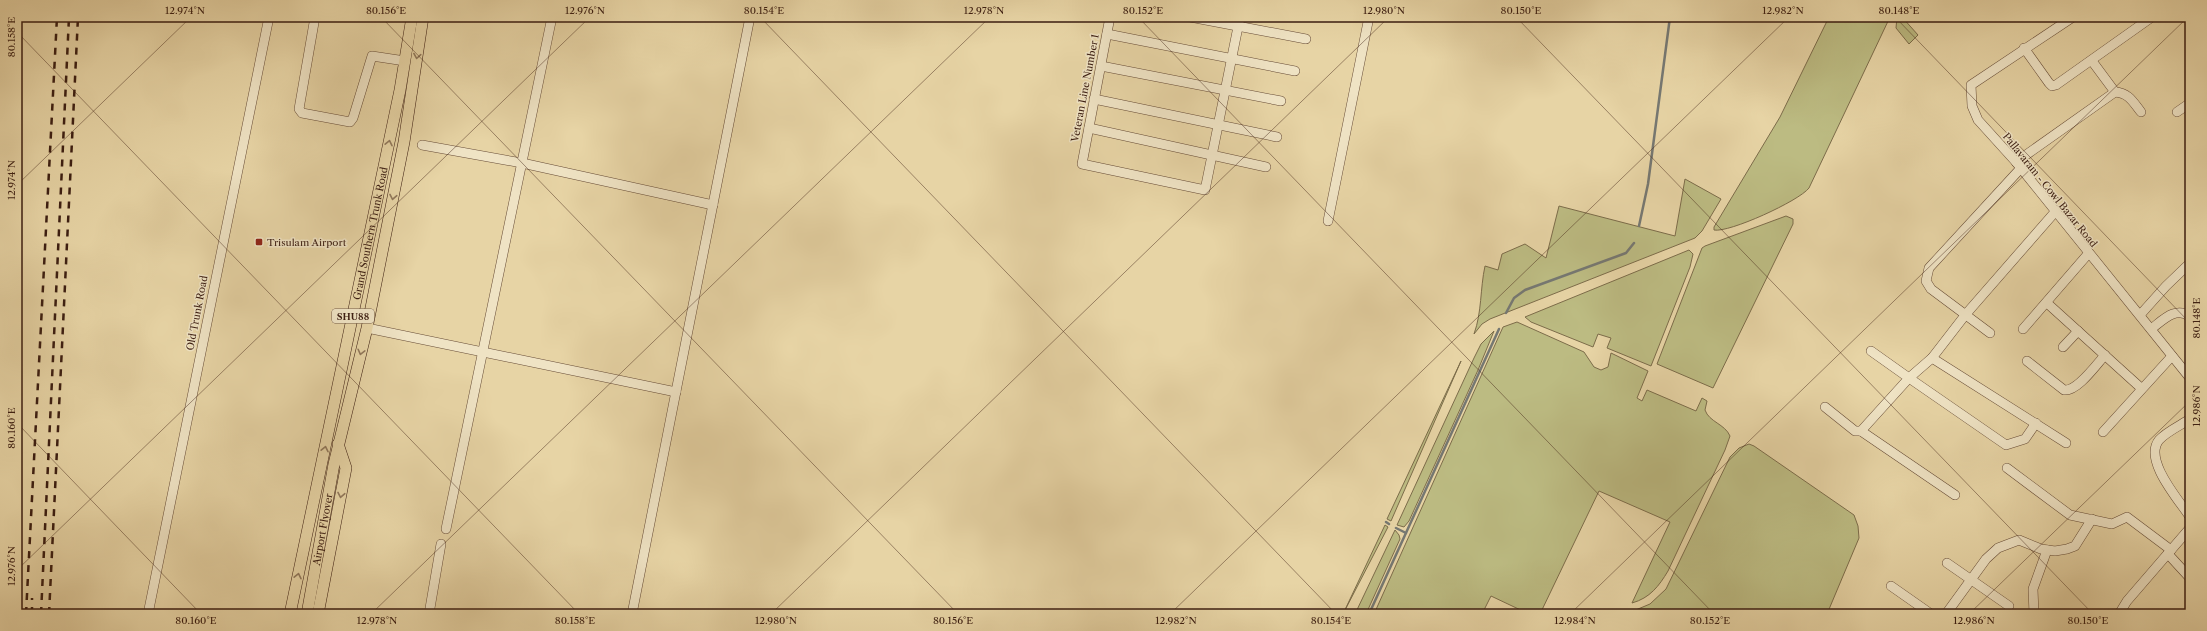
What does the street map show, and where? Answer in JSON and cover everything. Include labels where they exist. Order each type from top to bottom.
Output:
[{"type":"main road","name":"Grand Southern Trunk Road","points":[[290,614],[405,62],[412,17]]},
{"type":"main road","name":"Grand Southern Trunk Road","points":[[338,444],[367,328],[404,142],[423,17]]},
{"type":"main road","name":"Airport Flyover","points":[[307,614],[338,444]]},
{"type":"main road","points":[[318,614],[346,468],[338,444]]},
{"type":"street","name":"Old Trunk Road","points":[[148,614],[269,17]]},
{"type":"street","points":[[315,17],[299,109],[302,113],[350,122],[354,118],[372,56],[405,62]]},
{"type":"street","points":[[446,529],[552,17]]},
{"type":"street","points":[[632,614],[749,17]]},
{"type":"street","name":"Veteran Line Number 1","points":[[1110,17],[1082,164],[1205,190],[1212,155]]},
{"type":"street","points":[[1190,17],[1306,39]]},
{"type":"street","points":[[1212,155],[1240,17]]},
{"type":"street","points":[[1328,221],[1369,17]]},
{"type":"street","name":"Pallavaram - Cowl Bazar Road","points":[[2073,17],[2024,48],[1971,85],[1972,106],[1978,120],[2018,165],[2088,254],[2140,315],[2190,378]]},
{"type":"street","points":[[2024,48],[2052,86],[2056,85],[2092,61],[2152,17]]},
{"type":"street","points":[[1107,34],[1295,71]]},
{"type":"street","points":[[2092,61],[2115,92]]},
{"type":"street","points":[[1101,66],[1282,101]]},
{"type":"street","points":[[1990,333],[1931,289],[1926,281],[1929,268],[2018,165],[2115,92],[2124,92],[2142,112]]},
{"type":"street","points":[[1094,99],[1277,137]]},
{"type":"street","points":[[2177,112],[2190,103]]},
{"type":"street","points":[[1089,128],[1266,166]]},
{"type":"street","points":[[422,145],[522,164],[713,205]]},
{"type":"street","points":[[1861,431],[1910,378],[1932,358],[1966,314],[2055,212]]},
{"type":"street","points":[[2023,329],[2088,254]]},
{"type":"street","points":[[2140,315],[2166,286],[2190,263]]},
{"type":"street","points":[[2047,302],[2142,388]]},
{"type":"street","points":[[2151,329],[2174,313],[2186,314],[2190,317]]},
{"type":"street","points":[[367,328],[484,351],[676,392]]},
{"type":"street","points":[[2063,347],[2078,331]]},
{"type":"street","points":[[1871,351],[2006,445],[2026,439],[2036,423]]},
{"type":"street","points":[[2027,361],[2064,390],[2068,390],[2076,387],[2105,355]]},
{"type":"street","points":[[2103,432],[2172,356]]},
{"type":"street","points":[[1932,358],[2066,443]]},
{"type":"street","points":[[1825,407],[1855,431],[1861,431],[1955,495]]},
{"type":"street","points":[[2190,419],[2160,439],[2156,445],[2155,456],[2157,466],[2164,479],[2190,517]]},
{"type":"street","points":[[2007,468],[2070,515],[2079,519],[2092,519],[2112,524],[2127,518],[2169,552],[2190,578]]},
{"type":"street","points":[[1946,614],[1986,559],[1998,548],[2012,542],[2024,541],[2048,550],[2067,549],[2075,546],[2092,519]]},
{"type":"street","points":[[2119,614],[2127,601],[2190,528]]},
{"type":"street","points":[[429,614],[442,544]]},
{"type":"street","points":[[2034,614],[2033,589],[2048,550]]},
{"type":"street","points":[[1948,562],[2009,606]]},
{"type":"street","points":[[1891,586],[1931,614]]},
{"type":"shaded area","points":[[1829,17],[1890,17],[1809,188],[1803,194],[1779,208],[1734,227],[1714,230],[1714,227],[1780,117]]},
{"type":"shaded area","points":[[1897,17],[1902,17],[1918,35],[1909,44],[1896,28]]},
{"type":"shaded area","points":[[1685,179],[1721,199],[1702,231],[1695,238],[1490,319],[1482,324],[1474,334],[1480,309],[1485,266],[1498,270],[1502,254],[1525,244],[1546,258],[1559,206],[1675,236]]},
{"type":"shaded area","points":[[1786,216],[1793,219],[1793,224],[1713,388],[1657,364],[1702,248]]},
{"type":"shaded area","points":[[1689,250],[1693,254],[1690,267],[1651,366],[1607,348],[1611,338],[1598,334],[1593,347],[1531,322],[1525,317]]},
{"type":"shaded area","points":[[1517,322],[1584,352],[1594,367],[1601,370],[1608,367],[1611,353],[1648,371],[1637,398],[1642,401],[1647,390],[1696,411],[1702,398],[1707,401],[1705,410],[1707,414],[1728,432],[1730,436],[1725,450],[1668,571],[1661,582],[1649,595],[1632,603],[1670,522],[1599,491],[1540,614],[1529,614],[1491,596],[1482,614],[1374,614],[1503,327]]},
{"type":"shaded area","points":[[1494,331],[1478,370],[1409,521],[1404,527],[1397,525],[1481,344]]},
{"type":"shaded area","points":[[1461,361],[1391,521],[1387,519]]},
{"type":"shaded area","points":[[1749,444],[1854,515],[1858,526],[1859,538],[1827,614],[1626,614],[1650,604],[1666,589],[1730,457],[1739,448]]},
{"type":"shaded area","points":[[1385,525],[1388,527],[1343,614]]},
{"type":"shaded area","points":[[1395,530],[1400,539],[1366,614],[1355,614]]},
{"type":"waterway","points":[[1639,226],[1648,184],[1670,17]]},
{"type":"waterway","points":[[1506,313],[1514,298],[1525,290],[1626,253],[1634,243]]},
{"type":"waterway","points":[[1369,614],[1499,329]]},
{"type":"waterway","points":[[1396,528],[1406,533]]},
{"type":"railway","points":[[26,614],[57,17]]},
{"type":"railway","points":[[41,614],[69,17]]},
{"type":"railway","points":[[49,614],[78,17]]},
{"type":"railway","points":[[32,598],[32,614]]},
{"type":"place","name":"Trisulam Airport","points":[[259,242]]}]
